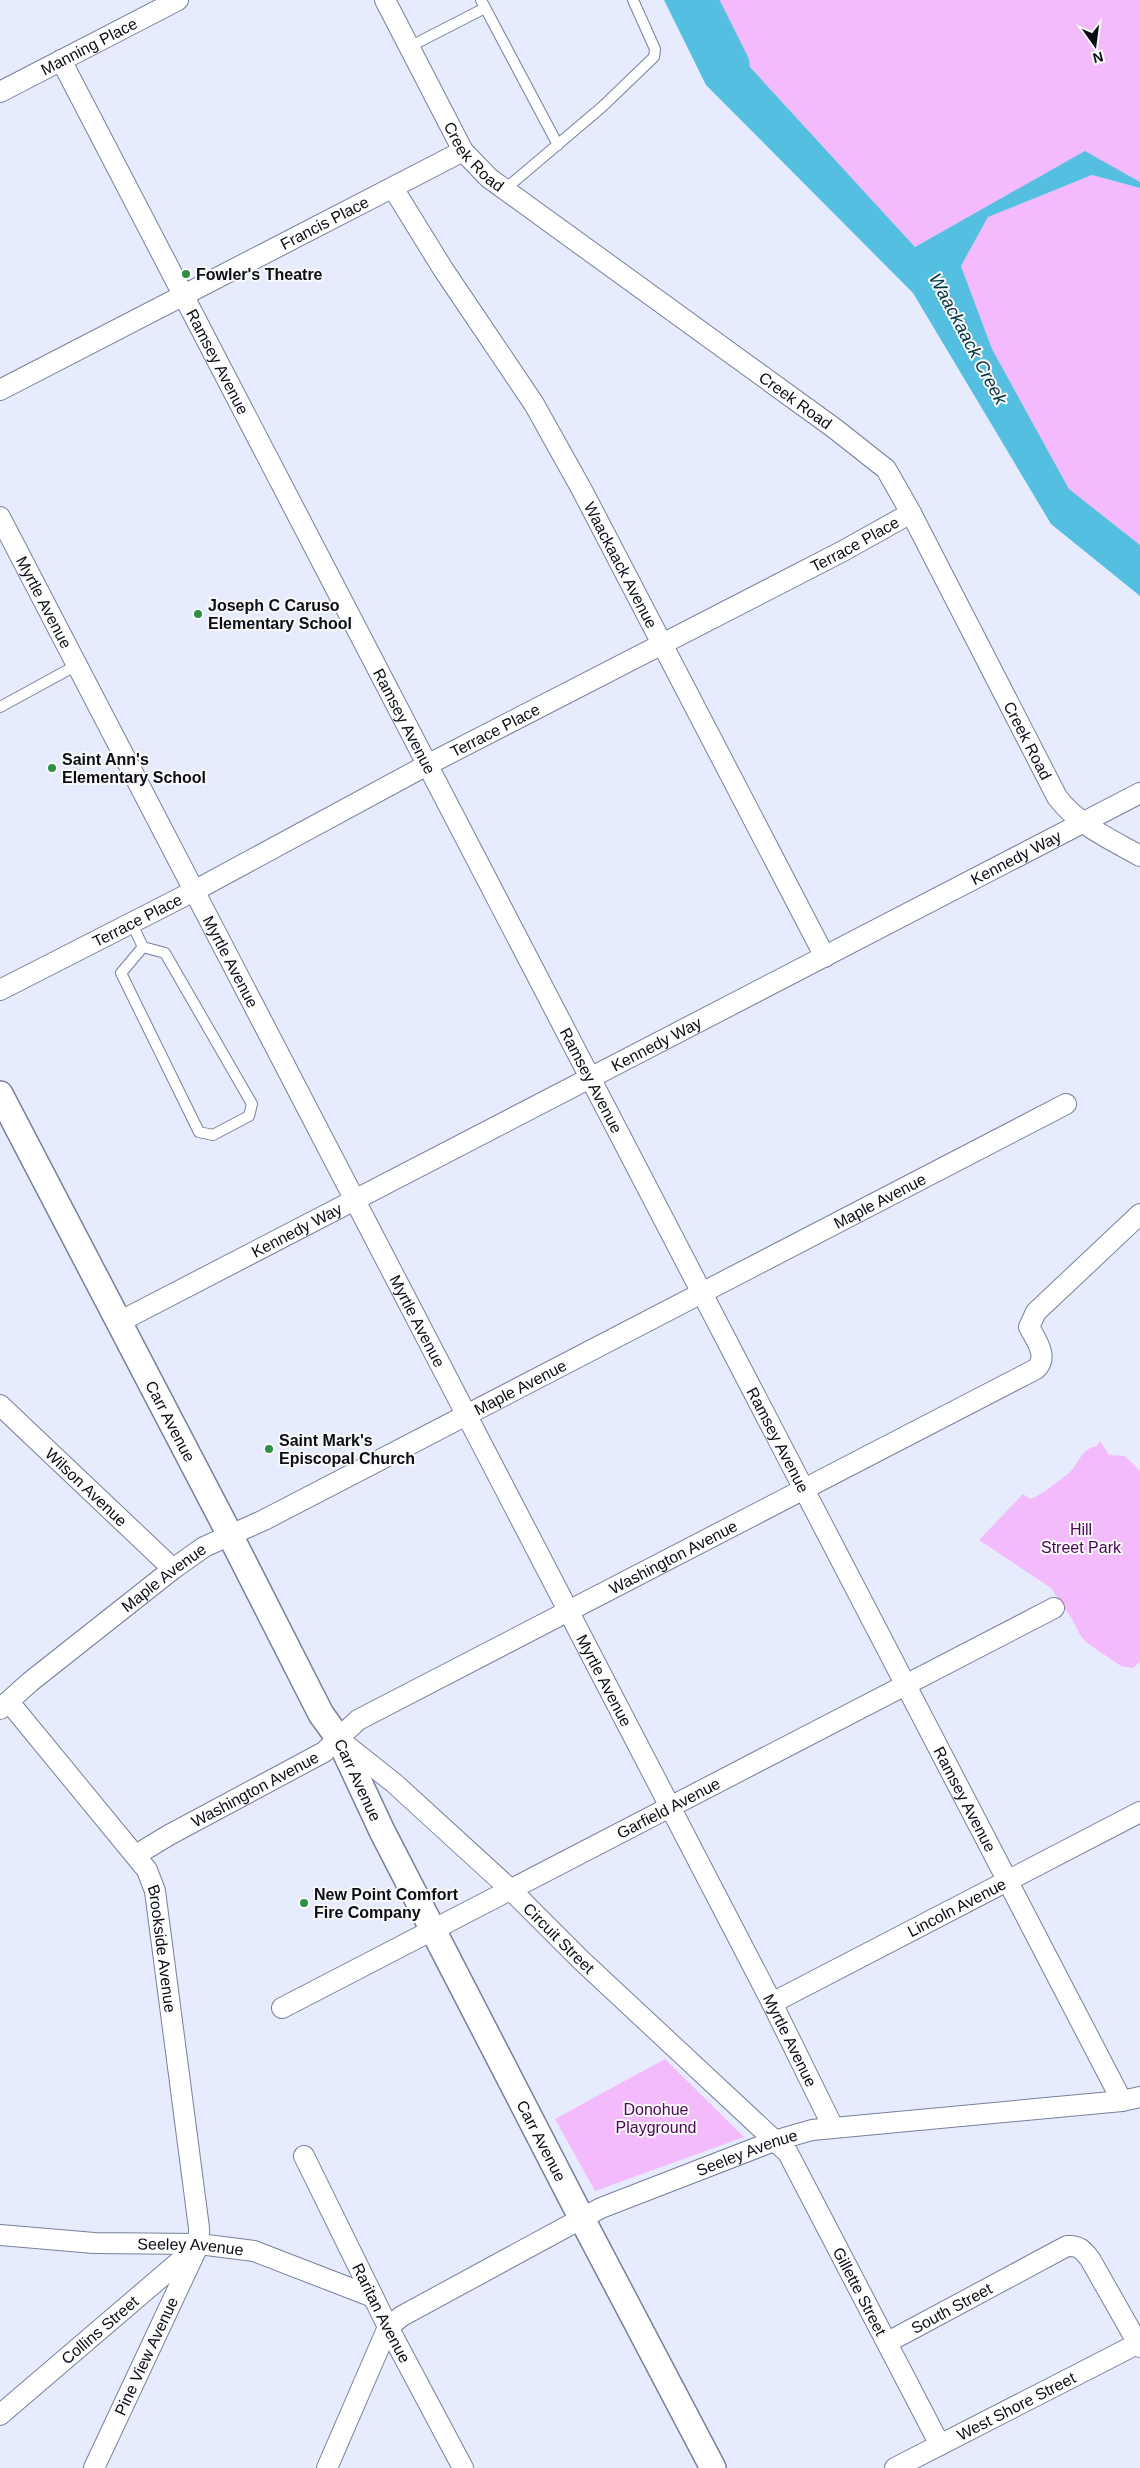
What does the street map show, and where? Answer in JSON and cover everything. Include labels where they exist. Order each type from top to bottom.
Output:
[{"type":"street","name":"Manning Place","points":[[0,92],[178,0]]},
{"type":"street","name":"Creek Road","points":[[385,0],[463,151],[489,178],[834,428],[886,469],[911,513],[1057,797],[1067,810],[1083,823],[1140,856]]},
{"type":"street","name":"Ramsey Avenue","points":[[61,60],[1005,1881],[1131,2099]]},
{"type":"street","name":"Francis Place","points":[[0,390],[463,151]]},
{"type":"street","name":"Waackaack Avenue","points":[[393,188],[443,269],[534,404],[582,490],[825,957]]},
{"type":"street","name":"Terrace Place","points":[[0,990],[194,891],[427,765],[843,551],[911,513]]},
{"type":"street","name":"Myrtle Avenue","points":[[0,517],[772,2003],[834,2127]]},
{"type":"street","name":"Kennedy Way","points":[[119,1322],[1140,793]]},
{"type":"street","name":"Carr Avenue","points":[[0,1094],[321,1714],[339,1739],[382,1831],[713,2468]]},
{"type":"street","name":"Maple Avenue","points":[[4,1705],[37,1676],[173,1569],[204,1547],[264,1520],[1066,1104]]},
{"type":"street","name":"Washington Avenue","points":[[136,1855],[169,1835],[324,1752],[358,1720],[1036,1369],[1043,1357],[1029,1327],[1036,1312],[1140,1214]]},
{"type":"street","name":"Wilson Avenue","points":[[0,1405],[173,1569]]},
{"type":"street","name":"Garfield Avenue","points":[[282,2008],[1054,1608]]},
{"type":"street","name":"Brookside Avenue","points":[[4,1705],[136,1855],[147,1870],[155,1891],[199,2228],[199,2244]]},
{"type":"street","name":"Circuit Street","points":[[339,1739],[394,1783],[510,1889],[581,1960],[774,2142]]},
{"type":"street","name":"Lincoln Avenue","points":[[772,2003],[1140,1812]]},
{"type":"street","name":"Seeley Avenue","points":[[388,2327],[402,2316],[581,2217],[774,2142],[812,2130],[989,2115],[1131,2099]]},
{"type":"street","name":"Gillette Street","points":[[774,2142],[788,2153],[940,2445]]},
{"type":"street","name":"Raritan Avenue","points":[[304,2156],[388,2327],[463,2468]]},
{"type":"street","name":"Seeley Avenue","points":[[0,2235],[94,2243],[199,2244],[261,2253],[373,2297]]},
{"type":"street","name":"Collins Street","points":[[0,2415],[199,2244]]},
{"type":"street","name":"Pine View Avenue","points":[[94,2468],[199,2244]]},
{"type":"street","name":"South Street","points":[[888,2342],[1067,2246],[1074,2246],[1082,2249],[1090,2258],[1139,2346]]},
{"type":"street","points":[[327,2468],[388,2327]]},
{"type":"street","name":"West Shore Street","points":[[895,2468],[1139,2346]]},
{"type":"lane","points":[[504,190],[558,146],[654,57],[655,49],[633,0]]},
{"type":"lane","points":[[409,47],[483,4],[558,146]]},
{"type":"lane","points":[[0,707],[77,664]]},
{"type":"lane","points":[[131,922],[143,947],[165,953],[252,1104],[248,1116],[213,1135],[200,1132],[121,973],[143,947]]},
{"type":"green space","points":[[693,0],[1140,0],[1140,182],[1085,152],[915,247],[749,66]]},
{"type":"green space","points":[[1092,175],[1140,188],[1140,545],[1069,489],[992,349],[961,266],[988,217]]},
{"type":"green space","name":"Hill Street Park","points":[[1100,1441],[1109,1455],[1125,1456],[1140,1471],[1140,1662],[1133,1668],[1121,1666],[1087,1643],[1051,1588],[979,1540],[1023,1494],[1030,1499],[1044,1492],[1069,1473],[1084,1453],[1097,1446]]},
{"type":"green space","name":"Donohue Playground","points":[[665,2059],[744,2137],[595,2191],[555,2119]]},
{"type":"water","points":[[664,0],[693,0],[749,66],[915,247],[1085,151],[1140,182],[1140,188],[1092,175],[988,217],[961,266],[992,349],[1069,489],[1140,545],[1140,596],[1051,524],[913,293],[706,85]]},
{"type":"waterway","name":"Waackaack Creek","points":[[700,0],[732,64]]},
{"type":"place","name":"Fowler's Theatre","points":[[186,274]]},
{"type":"place","name":"Joseph C Caruso Elementary School","points":[[198,614]]},
{"type":"place","name":"Saint Ann's Elementary School","points":[[52,768]]},
{"type":"place","name":"Saint Mark's Episcopal Church","points":[[269,1449]]},
{"type":"place","name":"New Point Comfort Fire Company","points":[[304,1903]]}]
